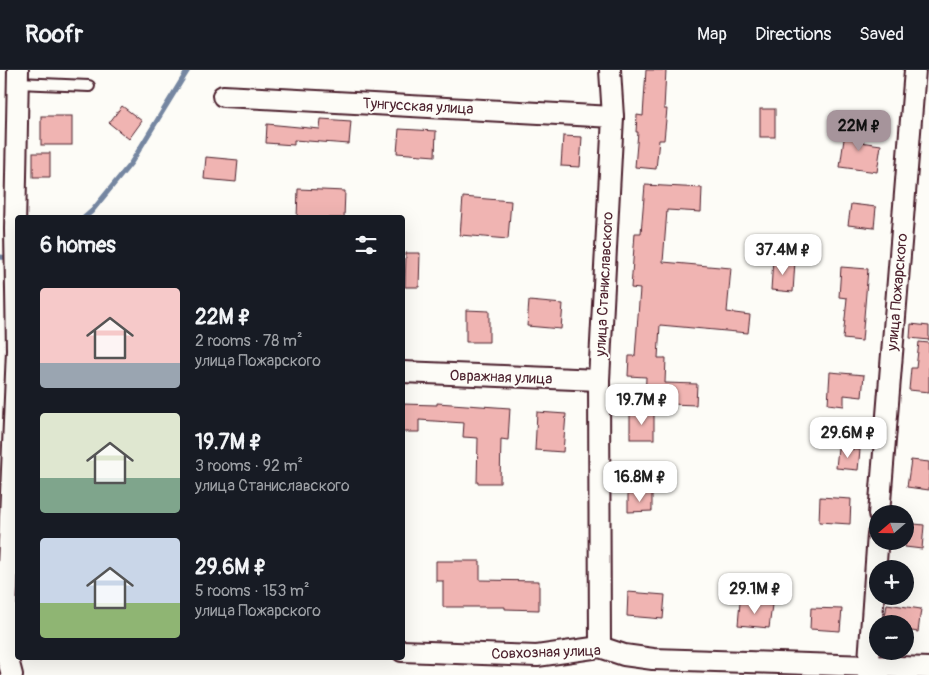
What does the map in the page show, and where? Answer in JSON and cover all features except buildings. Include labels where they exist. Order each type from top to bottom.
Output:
[{"type":"street","name":"улица Станиславского","points":[[600,647],[599,380],[613,117],[610,70]]},
{"type":"street","name":"улица Пожарского","points":[[880,505],[915,70]]},
{"type":"street","points":[[12,78],[15,275]]},
{"type":"street","name":"Тунгусская улица","points":[[223,96],[613,117]]},
{"type":"street","points":[[0,350],[15,350]]},
{"type":"street","name":"Овражная улица","points":[[405,372],[599,380]]},
{"type":"street","points":[[12,675],[7,656],[15,414]]},
{"type":"street","points":[[869,670],[877,550]]},
{"type":"street","name":"Совхозная улица","points":[[405,651],[537,656],[600,647],[624,655],[653,659],[869,670],[929,668]]},
{"type":"lane","points":[[12,78],[89,86]]},
{"type":"waterway","points":[[87,215],[131,163],[188,70]]},
{"type":"waterway","points":[[0,257],[12,258]]}]
